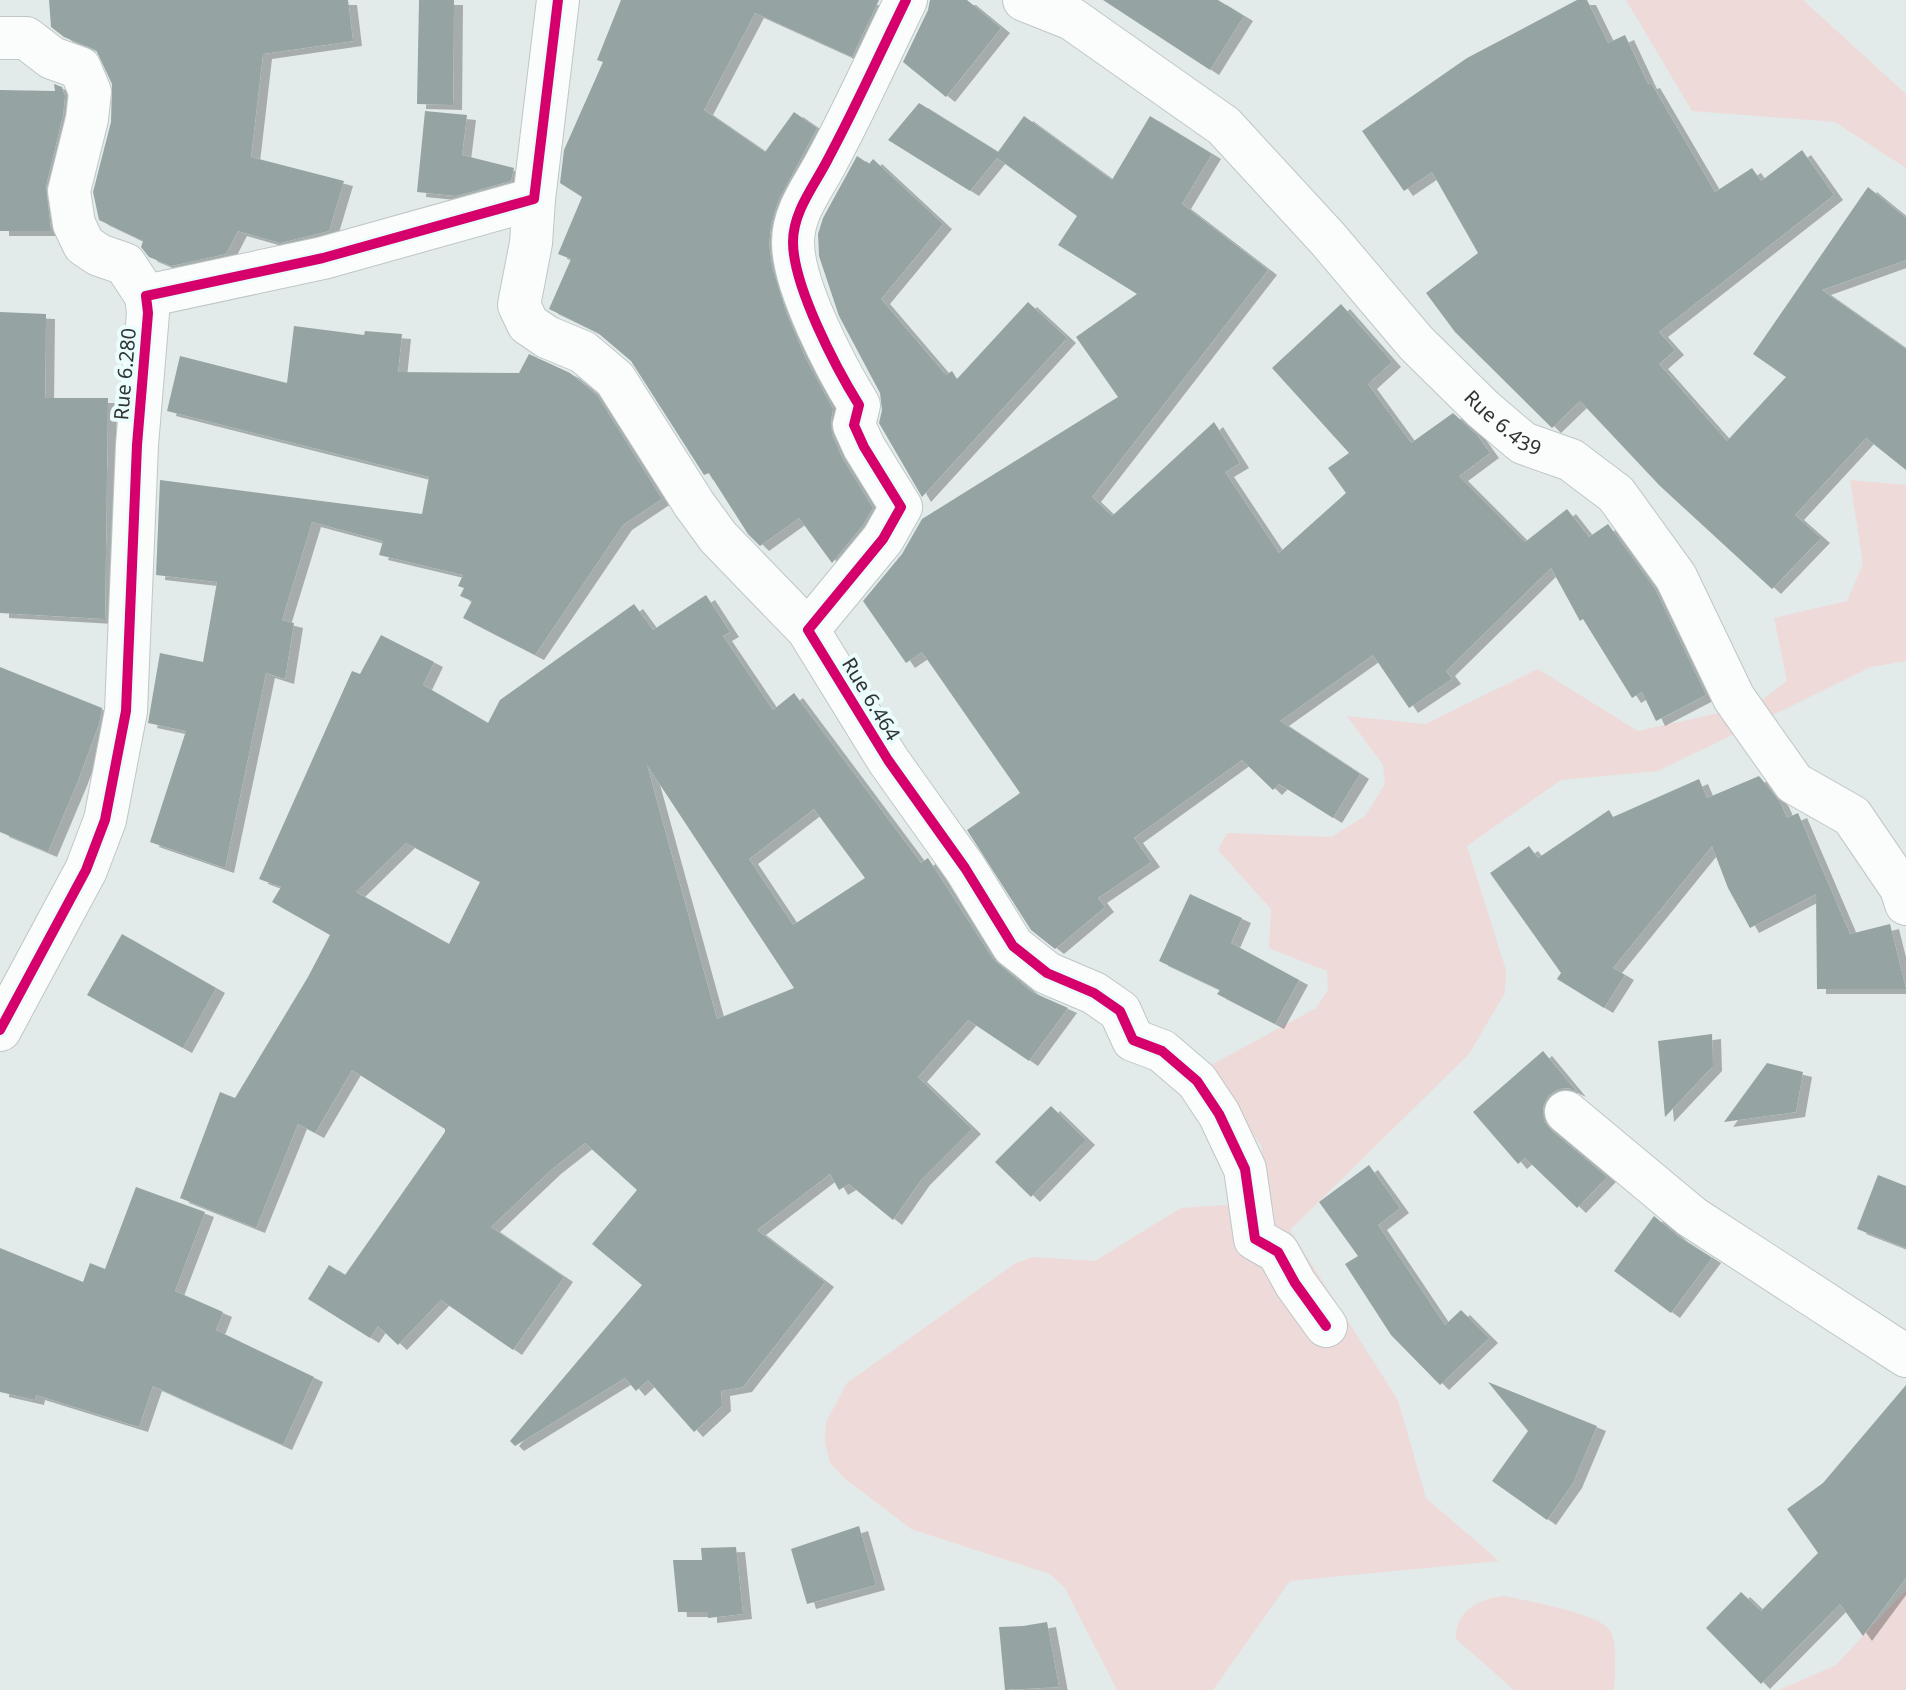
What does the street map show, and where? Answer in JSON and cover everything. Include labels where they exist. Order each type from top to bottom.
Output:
[{"type":"street","points":[[558,0],[531,243],[519,305],[528,324],[547,337],[583,352],[615,379],[718,537],[808,630],[883,539],[901,507],[854,425],[859,405],[836,368],[808,302],[793,243],[798,213],[829,159],[906,0]]},
{"type":"street","name":"Rue 6.439","points":[[1024,0],[1072,19],[1224,126],[1328,239],[1416,343],[1483,409],[1523,443],[1571,460],[1616,494],[1676,577],[1734,698],[1794,783],[1852,816],[1901,888],[1906,904]]},
{"type":"street","points":[[0,38],[26,38],[52,58],[80,68],[90,92],[87,119],[69,191],[74,224],[84,245],[99,255],[125,264],[146,296],[323,258],[534,199]]},
{"type":"street","name":"Rue 6.280","points":[[0,1030],[86,870],[105,820],[126,711],[137,445],[148,313],[146,296]]},
{"type":"street","name":"Rue 6.464","points":[[808,630],[888,760],[965,868],[1013,946],[1047,973],[1094,993],[1120,1011],[1133,1040],[1162,1051],[1197,1081],[1219,1114],[1245,1169],[1255,1239],[1278,1252],[1295,1283],[1326,1326]]},
{"type":"street","points":[[1566,1112],[1692,1217],[1906,1356]]},
{"type":"shaded area","points":[[1626,0],[1803,0],[1906,94],[1906,168],[1835,122],[1692,111]]},
{"type":"shaded area","points":[[1850,480],[1906,485],[1906,661],[1871,667],[1658,771],[1561,780],[1467,846],[1506,970],[1505,993],[1469,1054],[1290,1230],[1398,1400],[1426,1498],[1499,1561],[1290,1581],[1213,1690],[1117,1690],[1065,1588],[1050,1574],[911,1529],[844,1478],[830,1463],[825,1443],[826,1422],[847,1383],[1014,1264],[1032,1257],[1095,1261],[1181,1208],[1240,1204],[1260,1207],[1262,1146],[1213,1084],[1211,1065],[1316,1008],[1328,990],[1327,971],[1269,948],[1271,909],[1218,850],[1227,833],[1331,837],[1365,816],[1385,784],[1383,765],[1347,716],[1425,724],[1538,669],[1638,731],[1755,705],[1787,681],[1774,618],[1847,601],[1863,564]]},
{"type":"shaded area","points":[[1906,1590],[1906,1690],[1779,1690],[1836,1665]]},
{"type":"shaded area","points":[[1504,1596],[1562,1609],[1605,1625],[1611,1632],[1614,1645],[1614,1690],[1514,1690],[1456,1639],[1459,1621],[1470,1608],[1485,1600]]},
{"type":"building","points":[[49,0],[348,0],[353,41],[263,54],[251,157],[344,181],[329,231],[280,243],[238,231],[226,254],[171,266],[149,257],[141,247],[143,241],[99,220],[93,192],[111,122],[112,84],[96,50],[64,37],[51,27]]},
{"type":"building","points":[[419,0],[454,0],[453,105],[417,104]]},
{"type":"building","points":[[621,0],[879,0],[852,57],[755,13],[704,110],[765,152],[794,112],[817,128],[778,201],[769,244],[772,266],[786,312],[806,359],[833,409],[832,435],[873,508],[832,563],[799,518],[760,546],[748,534],[709,473],[704,475],[631,361],[598,333],[549,309],[571,259],[558,254],[582,197],[560,183],[564,150],[603,62],[597,60]]},
{"type":"building","points":[[930,0],[967,0],[1001,28],[946,97],[903,62]]},
{"type":"building","points":[[1103,0],[1218,0],[1244,16],[1210,70]]},
{"type":"building","points":[[1577,0],[1587,0],[1608,43],[1625,35],[1648,84],[1651,83],[1715,192],[1752,168],[1761,181],[1802,150],[1834,195],[1659,332],[1675,350],[1659,364],[1727,441],[1786,377],[1753,354],[1868,187],[1906,218],[1906,260],[1822,290],[1906,349],[1906,470],[1866,438],[1795,515],[1821,538],[1772,589],[1660,486],[1580,401],[1552,428],[1455,332],[1426,293],[1478,253],[1432,172],[1404,191],[1362,131],[1467,58]]},
{"type":"building","points":[[54,84],[62,87],[65,96],[46,186],[51,231],[0,231],[0,90],[55,91]]},
{"type":"building","points":[[919,103],[998,152],[1024,116],[1112,180],[1150,116],[1212,154],[1182,204],[1268,270],[1092,497],[1112,516],[1214,422],[1240,463],[1225,472],[1279,553],[1346,493],[1328,468],[1349,453],[1272,368],[1341,304],[1392,362],[1368,384],[1411,443],[1453,413],[1477,435],[1490,453],[1459,476],[1525,542],[1567,509],[1589,537],[1608,524],[1655,589],[1706,695],[1656,721],[1642,692],[1632,698],[1583,619],[1580,621],[1551,568],[1446,671],[1452,679],[1409,708],[1373,655],[1280,721],[1360,774],[1333,818],[1279,784],[1273,790],[1242,760],[1134,838],[1151,862],[1098,898],[1105,907],[1055,949],[1031,930],[967,830],[1020,793],[922,652],[906,663],[863,601],[902,554],[922,519],[1118,397],[1076,337],[1137,294],[1058,245],[1077,216],[997,158],[970,191],[888,140]]},
{"type":"building","points":[[425,111],[467,115],[462,155],[514,168],[511,181],[456,196],[417,192]]},
{"type":"building","points":[[857,156],[869,164],[873,159],[943,224],[881,299],[946,375],[952,371],[957,379],[1028,302],[1067,338],[922,497],[879,423],[882,410],[880,393],[839,316],[819,256],[818,234],[823,218]]},
{"type":"building","points":[[0,312],[46,314],[45,398],[108,398],[105,619],[0,613]]},
{"type":"building","points":[[294,326],[364,335],[365,331],[402,334],[398,372],[519,373],[529,354],[570,373],[597,395],[662,499],[623,525],[535,655],[463,618],[472,601],[460,596],[464,588],[458,586],[463,575],[379,555],[383,541],[312,522],[282,620],[294,623],[285,679],[266,673],[225,868],[150,842],[186,731],[148,723],[160,653],[203,662],[217,582],[156,575],[160,480],[422,514],[429,477],[167,411],[180,356],[287,383]]},
{"type":"building","points":[[706,595],[730,632],[723,636],[773,710],[794,693],[921,863],[928,858],[993,959],[1032,992],[1068,1008],[1029,1061],[968,1020],[918,1077],[972,1129],[921,1180],[893,1220],[849,1184],[839,1190],[830,1174],[757,1230],[825,1282],[743,1387],[721,1391],[722,1406],[694,1432],[648,1380],[636,1391],[625,1378],[515,1446],[510,1441],[642,1285],[592,1244],[637,1190],[585,1143],[552,1169],[491,1227],[564,1277],[513,1350],[441,1300],[398,1345],[378,1326],[370,1338],[308,1299],[329,1265],[345,1275],[445,1132],[445,1129],[352,1070],[315,1133],[298,1124],[256,1228],[180,1198],[220,1092],[235,1098],[330,935],[272,902],[281,887],[259,879],[352,671],[360,674],[381,635],[434,662],[423,685],[488,723],[500,700],[634,604],[653,630]],"holes":[[[647,765],[794,988],[717,1019]],[[814,809],[865,878],[793,925],[749,859]],[[406,843],[480,882],[449,944],[356,892]]]},
{"type":"building","points":[[0,667],[102,708],[78,781],[48,852],[0,832]]},
{"type":"building","points":[[1759,776],[1780,802],[1787,818],[1798,813],[1850,934],[1890,924],[1906,989],[1817,989],[1816,894],[1750,928],[1728,888],[1712,846],[1613,968],[1625,975],[1604,1008],[1557,979],[1561,973],[1490,873],[1529,846],[1538,858],[1609,810],[1613,817],[1699,779],[1707,798]]},
{"type":"building","points":[[1190,894],[1242,918],[1231,943],[1299,980],[1275,1024],[1217,994],[1220,990],[1159,961]]},
{"type":"building","points":[[122,934],[216,988],[183,1048],[87,995]]},
{"type":"building","points":[[1712,1034],[1713,1066],[1665,1117],[1658,1041]]},
{"type":"building","points":[[1543,1051],[1577,1092],[1569,1088],[1558,1089],[1548,1096],[1543,1107],[1544,1121],[1607,1177],[1577,1208],[1525,1158],[1518,1164],[1473,1112]]},
{"type":"building","points":[[1767,1063],[1803,1072],[1796,1112],[1724,1122]]},
{"type":"building","points":[[1051,1106],[1086,1140],[1031,1197],[995,1162]]},
{"type":"building","points":[[1369,1165],[1400,1208],[1378,1225],[1445,1325],[1461,1310],[1489,1338],[1440,1385],[1391,1335],[1345,1264],[1358,1256],[1319,1202]]},
{"type":"building","points":[[1878,1175],[1906,1186],[1906,1248],[1857,1229]]},
{"type":"building","points":[[136,1187],[205,1212],[175,1291],[223,1312],[216,1330],[314,1377],[283,1445],[153,1386],[139,1427],[36,1395],[35,1400],[0,1392],[0,1248],[83,1282],[90,1263],[105,1269]]},
{"type":"building","points":[[1654,1216],[1712,1258],[1671,1313],[1614,1271]]},
{"type":"building","points":[[1488,1382],[1597,1426],[1573,1483],[1547,1520],[1492,1481],[1528,1431]]},
{"type":"building","points":[[1906,1385],[1906,1578],[1863,1636],[1840,1604],[1761,1684],[1706,1628],[1741,1592],[1761,1611],[1818,1553],[1787,1509],[1823,1483]]},
{"type":"building","points":[[859,1526],[876,1585],[807,1604],[791,1549]]},
{"type":"building","points":[[736,1547],[743,1614],[708,1618],[708,1612],[678,1612],[673,1560],[702,1560],[701,1548]]},
{"type":"building","points":[[1047,1622],[1059,1687],[1005,1690],[999,1627]]},
{"type":"cycle path","points":[[0,1030],[86,870],[105,820],[126,711],[137,445],[148,313],[146,296],[323,258],[534,199],[558,0]]},
{"type":"cycle path","points":[[906,0],[806,199],[794,231],[795,260],[808,303],[828,349],[859,405],[854,425],[901,507],[883,539],[808,630],[888,760],[965,868],[1013,946],[1047,973],[1094,993],[1120,1011],[1133,1040],[1162,1051],[1197,1081],[1219,1114],[1245,1169],[1255,1239],[1278,1252],[1295,1283],[1326,1326]]}]
